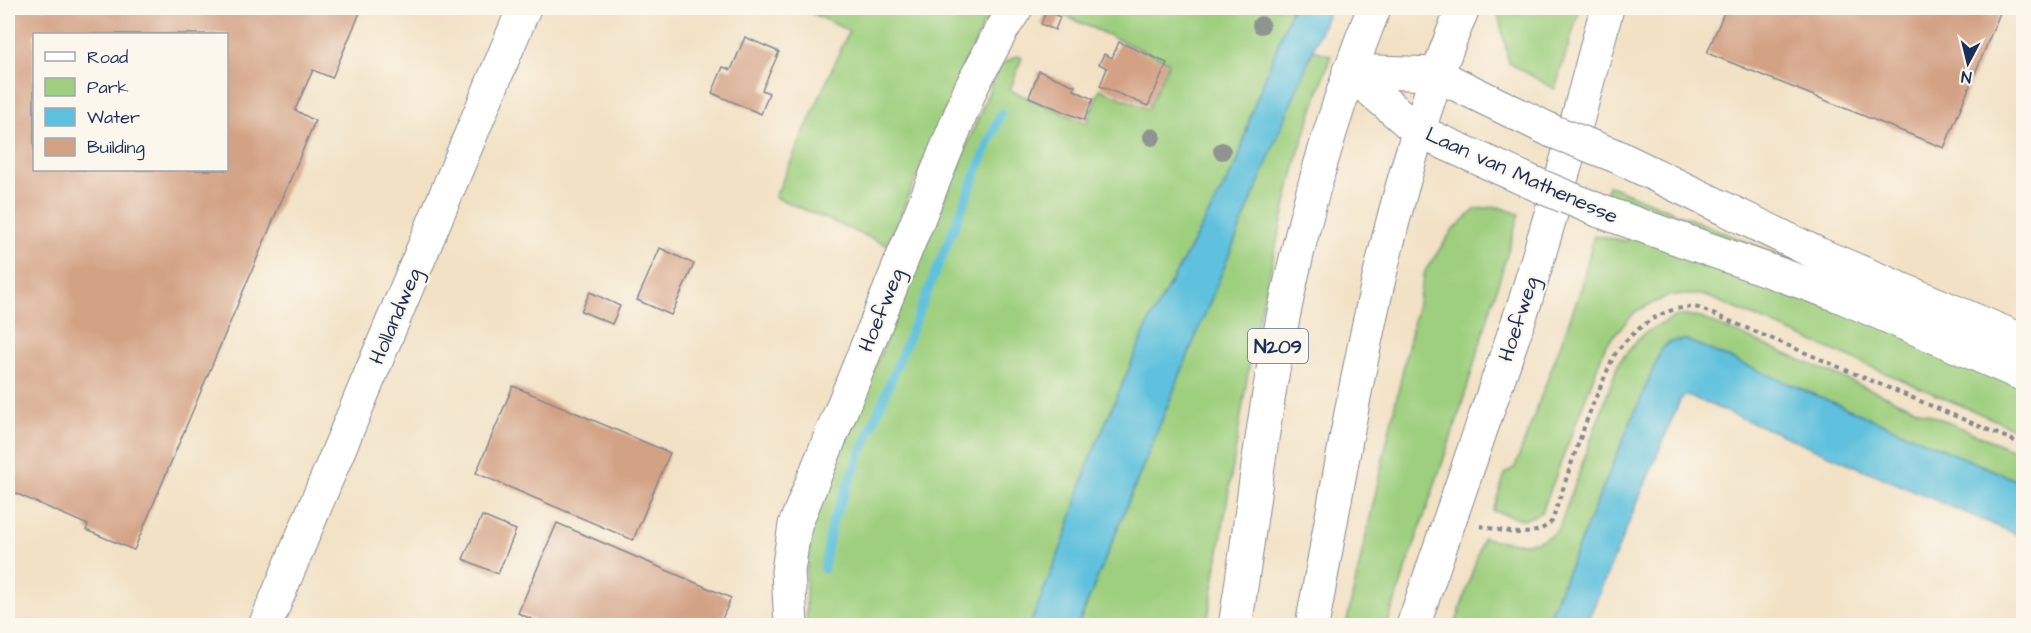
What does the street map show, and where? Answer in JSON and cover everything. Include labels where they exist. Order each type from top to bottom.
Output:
[{"type":"street","name":"Hollandweg","points":[[265,626],[525,8]]},
{"type":"street","name":"Hoefweg","points":[[791,626],[788,571],[795,525],[971,88],[1016,8]]},
{"type":"street","name":"N209","points":[[1236,626],[1273,370],[1303,230],[1349,71],[1374,8]]},
{"type":"street","points":[[1312,626],[1358,376],[1401,185],[1435,74],[1463,8]]},
{"type":"street","name":"Hoefweg","points":[[1413,626],[1525,302],[1566,163],[1607,8]]},
{"type":"street","points":[[1349,71],[1435,74],[1552,130],[1616,156],[1818,254],[2024,341]]},
{"type":"street","name":"Laan van Mathenesse","points":[[1349,71],[1418,130],[1540,186],[1600,212],[1838,295],[2024,375]]},
{"type":"path","points":[[1476,525],[1531,535],[1543,531],[1552,521],[1590,410],[1617,351],[1641,327],[1661,314],[1687,306],[1700,308],[2024,445]]},
{"type":"green space","points":[[801,8],[996,8],[983,25],[887,245],[775,197],[849,31]]},
{"type":"green space","points":[[1047,8],[1292,8],[1251,114],[1238,161],[1150,320],[1089,461],[1065,538],[1030,625],[807,626],[807,567],[816,509],[1000,65],[1017,56],[1022,57],[1010,90],[1086,123],[1100,89],[1148,109],[1169,62]]},
{"type":"green space","points":[[1497,8],[1580,8],[1555,89],[1509,63]]},
{"type":"green space","points":[[1312,50],[1331,55],[1298,154],[1253,342],[1207,625],[1078,626]]},
{"type":"green space","points":[[1608,185],[1932,318],[1605,197]]},
{"type":"green space","points":[[1498,207],[1519,214],[1459,414],[1387,625],[1346,625],[1425,271],[1452,231],[1476,209]]},
{"type":"green space","points":[[1594,235],[1625,241],[1633,236],[1837,307],[2023,384],[2023,432],[1704,295],[1671,295],[1636,311],[1606,344],[1542,512],[1524,520],[1493,511],[1505,474],[1515,467],[1581,289]]},
{"type":"green space","points":[[1687,315],[1701,318],[2023,454],[2023,483],[1686,340],[1670,342],[1662,348],[1545,625],[1455,626],[1483,538],[1514,543],[1533,542],[1542,540],[1559,528],[1619,362],[1643,334],[1675,317]]},
{"type":"water","points":[[1292,8],[1330,8],[1078,625],[1030,625],[1065,538],[1089,461],[1150,320],[1238,161],[1251,114]]},
{"type":"water","points":[[1686,340],[2023,483],[2023,537],[1687,395],[1680,400],[1586,625],[1545,625],[1662,348],[1670,342]]},
{"type":"building","points":[[8,8],[362,8],[332,78],[313,70],[295,110],[315,121],[134,550],[86,530],[88,525],[8,490]]},
{"type":"building","points":[[1726,8],[2002,8],[1944,148],[1707,53]]},
{"type":"building","points":[[1046,11],[1060,17],[1055,30],[1041,24]]},
{"type":"building","points":[[745,37],[779,52],[762,90],[769,93],[761,114],[712,93],[723,67],[731,70]]},
{"type":"building","points":[[1119,42],[1167,63],[1148,106],[1100,86],[1107,68],[1099,64],[1104,54],[1112,58]]},
{"type":"building","points":[[1039,71],[1075,86],[1074,90],[1093,99],[1084,120],[1029,97]]},
{"type":"building","points":[[660,248],[694,264],[671,315],[637,300]]},
{"type":"building","points":[[590,292],[620,306],[612,324],[581,311]]},
{"type":"building","points":[[513,386],[670,453],[633,540],[476,473]]},
{"type":"building","points":[[482,516],[516,530],[498,574],[463,559]]},
{"type":"building","points":[[557,523],[731,598],[719,626],[547,626],[518,613]]},
{"type":"waterway","points":[[824,569],[832,523],[1001,113]]}]
